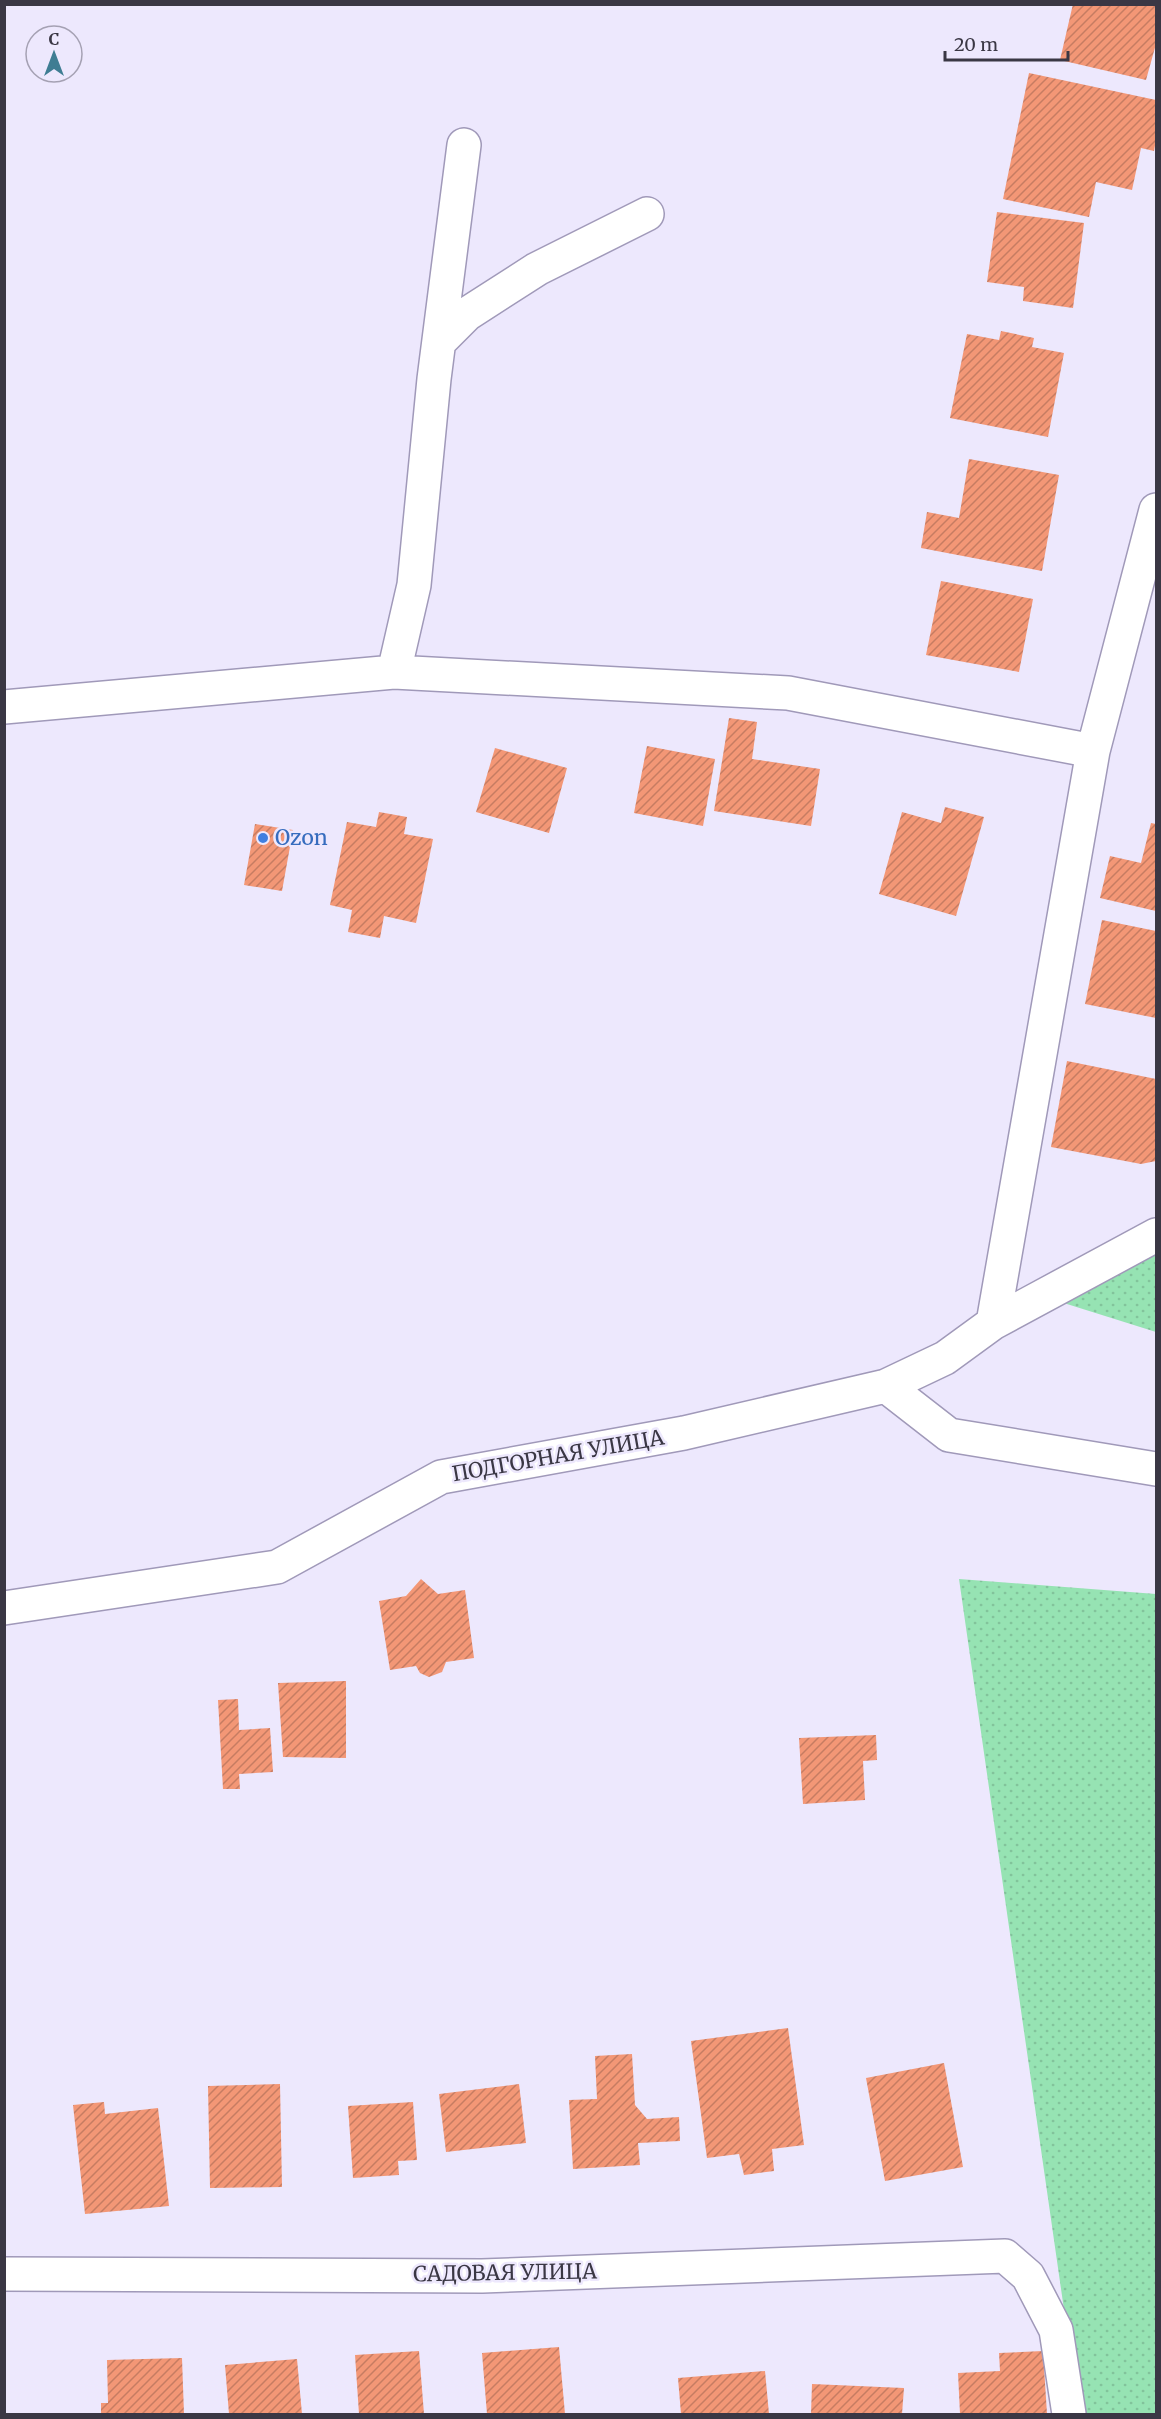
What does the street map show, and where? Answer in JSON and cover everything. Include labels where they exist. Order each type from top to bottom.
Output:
[{"type":"street","points":[[394,672],[414,585],[439,342],[464,145]]},
{"type":"street","points":[[439,342],[466,314],[537,269],[647,214]]},
{"type":"street","points":[[993,1323],[1093,751],[1156,510]]},
{"type":"street","points":[[4,707],[394,672],[788,693],[1093,751]]},
{"type":"street","points":[[993,1323],[1156,1235]]},
{"type":"street","name":"ПОДГОРНАЯ УЛИЦА","points":[[4,1608],[277,1567],[441,1477],[684,1433],[886,1386],[945,1358],[993,1323]]},
{"type":"street","points":[[886,1386],[949,1435],[1156,1469]]},
{"type":"street","name":"САДОВАЯ УЛИЦА","points":[[4,2274],[482,2276],[1005,2256],[1028,2276],[1056,2330],[1070,2415]]},
{"type":"green space","points":[[1156,1242],[1156,1332],[1051,1299]]},
{"type":"green space","points":[[959,1579],[1156,1594],[1156,2414],[1079,2414]]},
{"type":"building","points":[[1073,4],[1156,4],[1156,44],[1146,80],[1060,60]]},
{"type":"building","points":[[1029,73],[1156,100],[1154,151],[1141,148],[1132,190],[1096,182],[1089,217],[1003,199]]},
{"type":"building","points":[[997,212],[1084,223],[1073,308],[1023,301],[1024,287],[987,282]]},
{"type":"building","points":[[1001,331],[1034,338],[1032,347],[1064,353],[1048,437],[950,418],[967,334],[999,340]]},
{"type":"building","points":[[969,459],[1059,475],[1042,571],[921,548],[927,512],[959,518]]},
{"type":"building","points":[[941,581],[1033,599],[1019,672],[926,655]]},
{"type":"building","points":[[729,718],[757,722],[752,759],[820,769],[811,826],[714,811]]},
{"type":"building","points":[[647,746],[715,759],[703,826],[634,813]]},
{"type":"building","points":[[495,748],[567,768],[549,833],[476,812]]},
{"type":"building","points":[[945,807],[984,817],[956,916],[879,894],[902,812],[941,823]]},
{"type":"building","points":[[379,812],[407,817],[404,834],[433,839],[416,923],[384,916],[380,938],[348,932],[352,910],[330,905],[347,822],[376,827]]},
{"type":"building","points":[[1151,823],[1156,824],[1156,911],[1100,898],[1110,856],[1141,863]]},
{"type":"building","points":[[255,824],[293,830],[282,891],[244,885]]},
{"type":"building","points":[[1102,920],[1156,931],[1156,1018],[1085,1004]]},
{"type":"building","points":[[1067,1061],[1156,1079],[1156,1161],[1141,1164],[1051,1147]]},
{"type":"building","points":[[421,1579],[438,1594],[465,1590],[474,1658],[446,1662],[442,1672],[429,1677],[420,1673],[416,1666],[390,1670],[379,1601],[406,1596]]},
{"type":"building","points":[[346,1681],[346,1758],[283,1757],[278,1683]]},
{"type":"building","points":[[238,1699],[239,1730],[270,1728],[273,1772],[239,1774],[240,1789],[223,1789],[218,1700]]},
{"type":"building","points":[[876,1735],[877,1760],[863,1761],[865,1800],[803,1804],[799,1738]]},
{"type":"building","points":[[788,2028],[804,2145],[772,2149],[774,2171],[744,2175],[739,2154],[707,2158],[691,2041]]},
{"type":"building","points":[[632,2054],[635,2105],[647,2119],[679,2117],[680,2141],[638,2143],[640,2165],[573,2169],[569,2100],[597,2099],[595,2056]]},
{"type":"building","points":[[944,2063],[963,2167],[885,2181],[866,2078]]},
{"type":"building","points":[[280,2084],[282,2187],[210,2188],[208,2086]]},
{"type":"building","points":[[519,2084],[526,2143],[446,2152],[439,2094]]},
{"type":"building","points":[[104,2102],[105,2114],[158,2108],[169,2206],[85,2214],[73,2105]]},
{"type":"building","points":[[413,2102],[417,2160],[398,2161],[399,2175],[353,2178],[348,2106]]},
{"type":"building","points":[[559,2347],[565,2414],[487,2414],[482,2353]]},
{"type":"building","points":[[419,2351],[424,2414],[359,2414],[355,2355]]},
{"type":"building","points":[[1043,2351],[1047,2414],[960,2414],[958,2373],[1000,2371],[999,2353]]},
{"type":"building","points":[[182,2358],[184,2414],[101,2414],[101,2403],[108,2403],[107,2360]]},
{"type":"building","points":[[297,2359],[302,2414],[229,2414],[225,2365]]},
{"type":"building","points":[[765,2371],[769,2414],[681,2414],[678,2378]]},
{"type":"building","points":[[812,2384],[904,2388],[902,2414],[811,2414]]},
{"type":"place","name":"Ozon","points":[[263,838]]}]
